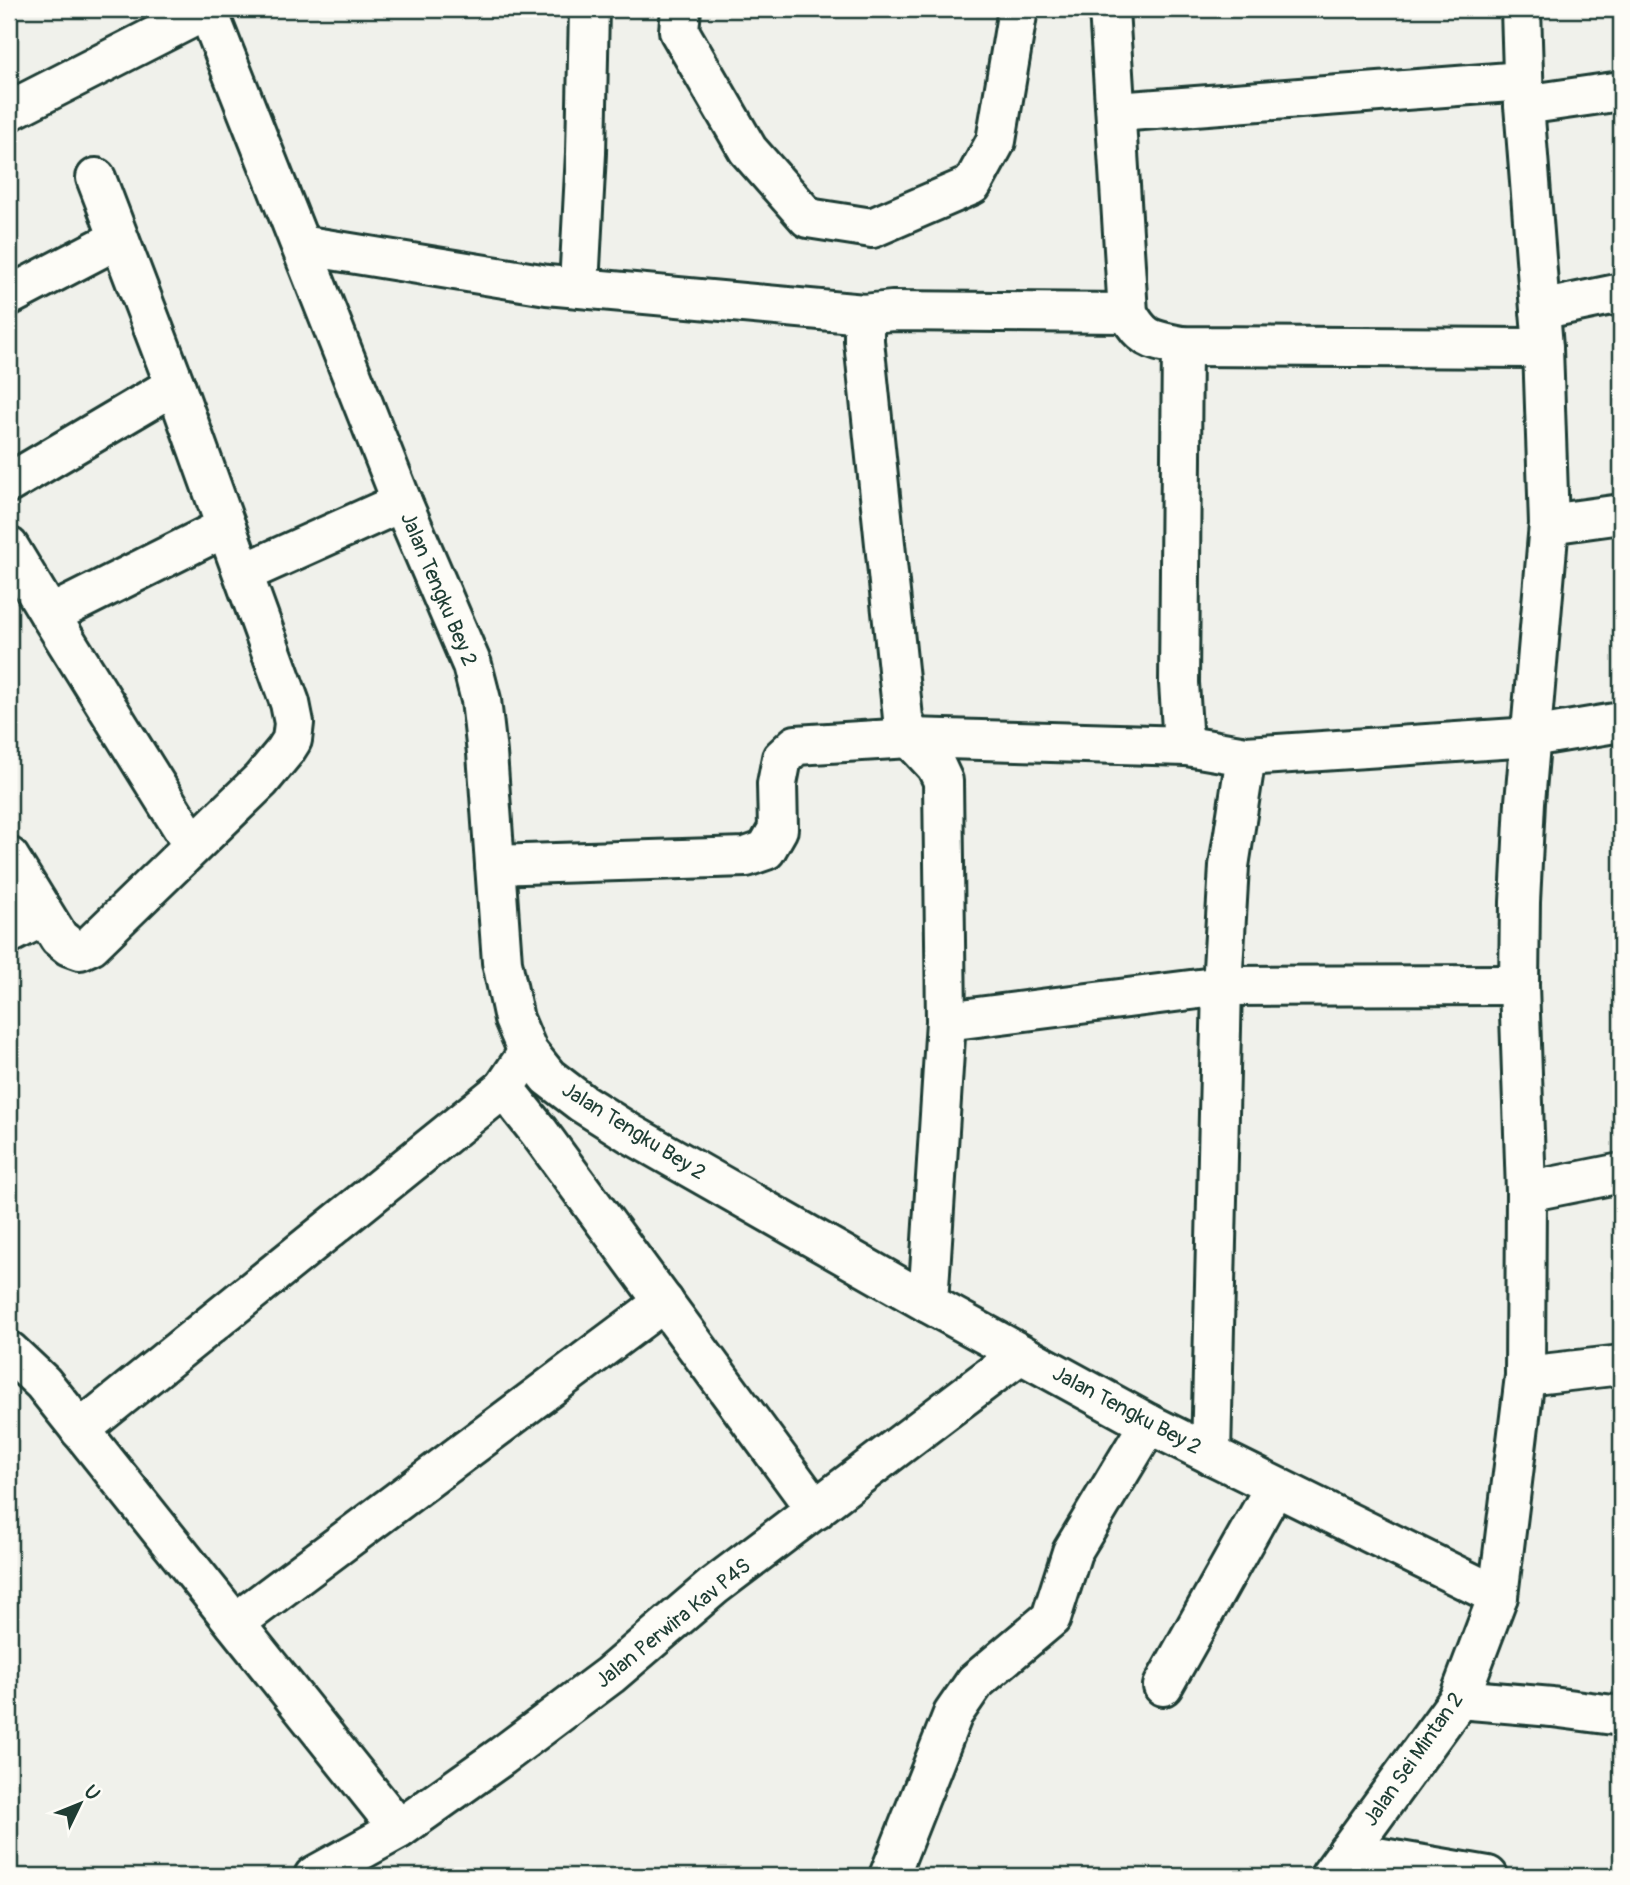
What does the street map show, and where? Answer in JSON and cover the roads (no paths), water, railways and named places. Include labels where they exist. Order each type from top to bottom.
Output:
[{"type":"street","points":[[9,111],[207,9]]},
{"type":"street","name":"Jalan Tengku Bey 2","points":[[207,9],[402,502],[472,665],[481,700],[487,753],[502,962],[514,1019],[528,1052],[548,1077],[592,1109],[1020,1354],[1274,1488],[1498,1596]]},
{"type":"street","points":[[579,286],[586,153],[589,9]]},
{"type":"street","points":[[681,9],[679,31],[747,150],[808,218],[872,228],[972,185],[996,141],[1018,9]]},
{"type":"street","points":[[1109,9],[1128,313],[1137,329],[1152,340],[1182,346],[1543,348]]},
{"type":"street","name":"Jalan Sei Mintan 2","points":[[1338,1864],[1460,1699],[1498,1596],[1525,1376],[1526,1192],[1519,985],[1521,877],[1549,524],[1543,348],[1523,93],[1521,9]]},
{"type":"street","points":[[1117,112],[1621,91]]},
{"type":"street","points":[[9,857],[59,938],[80,950],[100,936],[261,780],[292,740],[294,723],[290,703],[175,385],[96,178]]},
{"type":"street","points":[[9,296],[118,239]]},
{"type":"street","points":[[302,245],[547,285],[864,314],[892,311],[1128,313]]},
{"type":"street","points":[[1540,310],[1621,293]]},
{"type":"street","points":[[864,314],[864,341],[903,718],[910,738],[936,766],[943,781],[946,1021],[928,1303]]},
{"type":"street","points":[[1182,346],[1179,683],[1186,746]]},
{"type":"street","points":[[9,483],[175,385]]},
{"type":"street","points":[[244,573],[402,502]]},
{"type":"street","points":[[1549,524],[1621,514]]},
{"type":"street","points":[[50,615],[226,527]]},
{"type":"street","points":[[9,547],[193,845]]},
{"type":"street","points":[[495,865],[746,857],[766,850],[778,829],[777,784],[782,758],[796,745],[819,742],[910,738],[1186,746],[1246,756],[1531,737],[1621,722]]},
{"type":"street","points":[[1211,1455],[1222,986],[1230,866],[1246,756]]},
{"type":"street","points":[[9,934],[44,916]]},
{"type":"street","points":[[946,1021],[1222,986],[1519,985]]},
{"type":"street","points":[[80,1430],[504,1088],[528,1052]]},
{"type":"street","points":[[504,1088],[816,1510]]},
{"type":"street","points":[[1526,1192],[1621,1173]]},
{"type":"street","points":[[235,1623],[664,1303]]},
{"type":"street","points":[[9,1351],[43,1382],[399,1829]]},
{"type":"street","name":"Jalan Perwira Kav P4S","points":[[314,1876],[347,1864],[502,1756],[610,1675],[714,1586],[1020,1354]]},
{"type":"street","points":[[1525,1376],[1621,1366]]},
{"type":"street","points":[[889,1876],[953,1714],[975,1682],[1051,1618],[1072,1552],[1149,1424]]},
{"type":"street","points":[[1163,1686],[1274,1488]]},
{"type":"street","points":[[1460,1699],[1621,1716]]},
{"type":"street","points":[[1338,1864],[1488,1876]]}]
